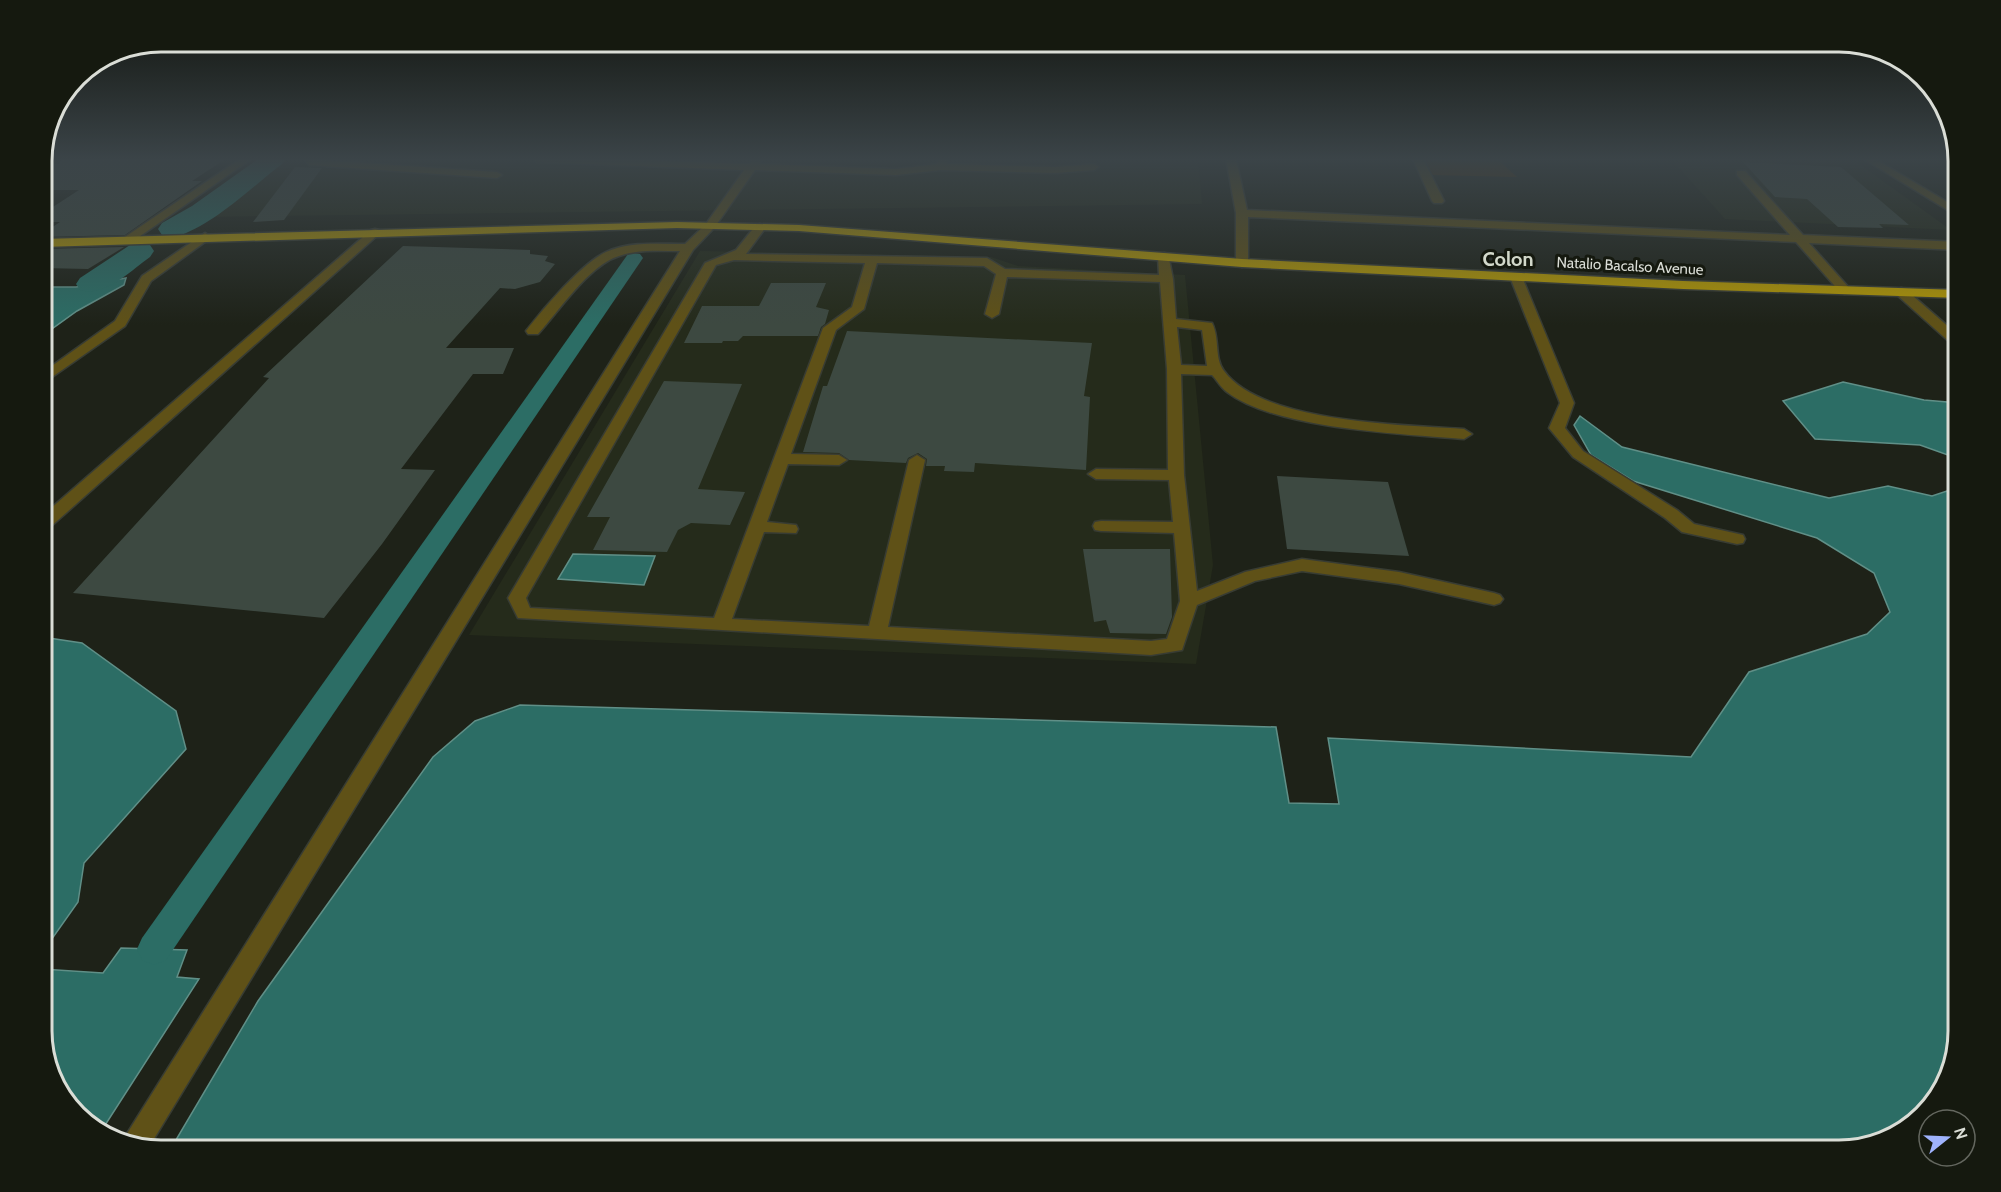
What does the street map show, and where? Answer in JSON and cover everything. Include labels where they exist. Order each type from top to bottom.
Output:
[{"type":"highway","name":"Natalio Bacalso Avenue","points":[[53,242],[375,232],[759,227],[868,232],[1242,263],[1948,294]]},
{"type":"street","points":[[129,239],[165,215]]},
{"type":"street","points":[[139,1137],[688,248],[718,215]]},
{"type":"street","points":[[1242,215],[1242,263]]},
{"type":"street","points":[[1277,215],[1948,246]]},
{"type":"street","points":[[1778,215],[1845,290]]},
{"type":"street","points":[[735,257],[752,240],[759,227]]},
{"type":"street","points":[[53,515],[375,232]]},
{"type":"street","points":[[53,372],[120,323],[146,279],[205,237]]},
{"type":"street","points":[[533,331],[594,266],[610,255],[633,250],[688,248]]},
{"type":"street","points":[[1164,257],[1167,279],[1171,323],[1174,369],[1176,475],[1189,601],[1175,645],[1151,648],[524,614],[517,598],[711,262],[735,257],[987,262],[1002,273],[1167,279]]},
{"type":"street","points":[[722,625],[830,328],[858,309],[872,261]]},
{"type":"street","points":[[992,314],[1002,273]]},
{"type":"street","points":[[1516,276],[1567,403],[1557,428],[1578,454],[1671,513],[1688,528],[1737,539]]},
{"type":"street","points":[[1901,292],[1948,333]]},
{"type":"street","points":[[1171,323],[1207,326],[1216,371],[1230,387],[1250,399],[1285,412],[1342,422],[1464,434]]},
{"type":"street","points":[[1174,369],[1216,371]]},
{"type":"street","points":[[782,459],[839,460]]},
{"type":"street","points":[[877,633],[917,460]]},
{"type":"street","points":[[1096,474],[1176,475]]},
{"type":"street","points":[[758,526],[790,529]]},
{"type":"street","points":[[1101,526],[1180,528]]},
{"type":"street","points":[[1189,601],[1251,576],[1302,565],[1399,578],[1494,599]]},
{"type":"shaded area","points":[[208,215],[387,215],[205,217]]},
{"type":"shaded area","points":[[1721,215],[1930,215],[1948,230],[1725,219]]},
{"type":"shaded area","points":[[700,251],[991,257],[1018,266],[1185,275],[1213,565],[1196,664],[469,635]]},
{"type":"water","points":[[126,278],[124,285],[77,311],[53,328],[53,287],[76,287]]},
{"type":"water","points":[[1843,382],[1924,400],[1948,402],[1948,455],[1920,445],[1815,439],[1783,401]]},
{"type":"water","points":[[1580,416],[1622,447],[1829,498],[1888,486],[1932,496],[1948,491],[1948,1045],[1940,1072],[1926,1097],[1917,1108],[1894,1125],[1868,1136],[1840,1140],[176,1140],[258,1001],[433,757],[475,721],[520,705],[1276,727],[1289,803],[1339,804],[1328,738],[1691,757],[1749,672],[1867,634],[1890,612],[1874,573],[1817,538],[1633,481],[1591,455],[1574,425]]},
{"type":"water","points":[[573,554],[655,556],[644,585],[558,579]]},
{"type":"water","points":[[53,639],[82,643],[176,711],[186,749],[84,863],[78,902],[53,937]]},
{"type":"water","points":[[121,948],[187,950],[177,977],[199,979],[106,1124],[84,1108],[67,1085],[56,1059],[53,1038],[53,970],[103,973]]},
{"type":"building","points":[[53,215],[154,215],[125,235],[53,237],[53,227],[60,222],[53,222]]},
{"type":"building","points":[[259,215],[288,215],[284,220],[253,222]]},
{"type":"building","points":[[1824,215],[1897,215],[1909,225],[1879,224],[1883,228],[1838,227]]},
{"type":"building","points":[[403,246],[530,250],[530,254],[548,256],[545,261],[555,264],[540,282],[515,289],[500,288],[446,348],[514,348],[503,374],[473,374],[401,469],[435,470],[382,544],[324,618],[73,593],[269,378],[263,377]]},
{"type":"building","points":[[124,247],[88,269],[53,268],[53,249]]},
{"type":"building","points":[[771,283],[826,283],[816,307],[829,310],[818,336],[743,336],[738,341],[723,341],[722,343],[684,343],[702,306],[759,306]]},
{"type":"building","points":[[847,331],[1092,343],[1084,396],[1090,397],[1086,470],[975,463],[974,472],[944,471],[945,466],[926,466],[927,459],[918,453],[908,458],[906,463],[849,460],[839,453],[803,452],[823,386],[827,386]]},
{"type":"building","points":[[664,381],[742,384],[698,489],[745,492],[730,525],[691,523],[678,530],[667,552],[593,550],[610,517],[587,517]]},
{"type":"building","points":[[1277,476],[1388,482],[1409,556],[1287,549]]},
{"type":"building","points":[[1083,549],[1170,549],[1172,617],[1166,634],[1110,633],[1106,620],[1094,622]]},
{"type":"waterway","points":[[172,229],[197,215]]},
{"type":"waterway","points":[[91,284],[140,251]]},
{"type":"waterway","points":[[154,949],[634,258]]},
{"type":"district","name":"Colon","points":[[1508,259]]}]
